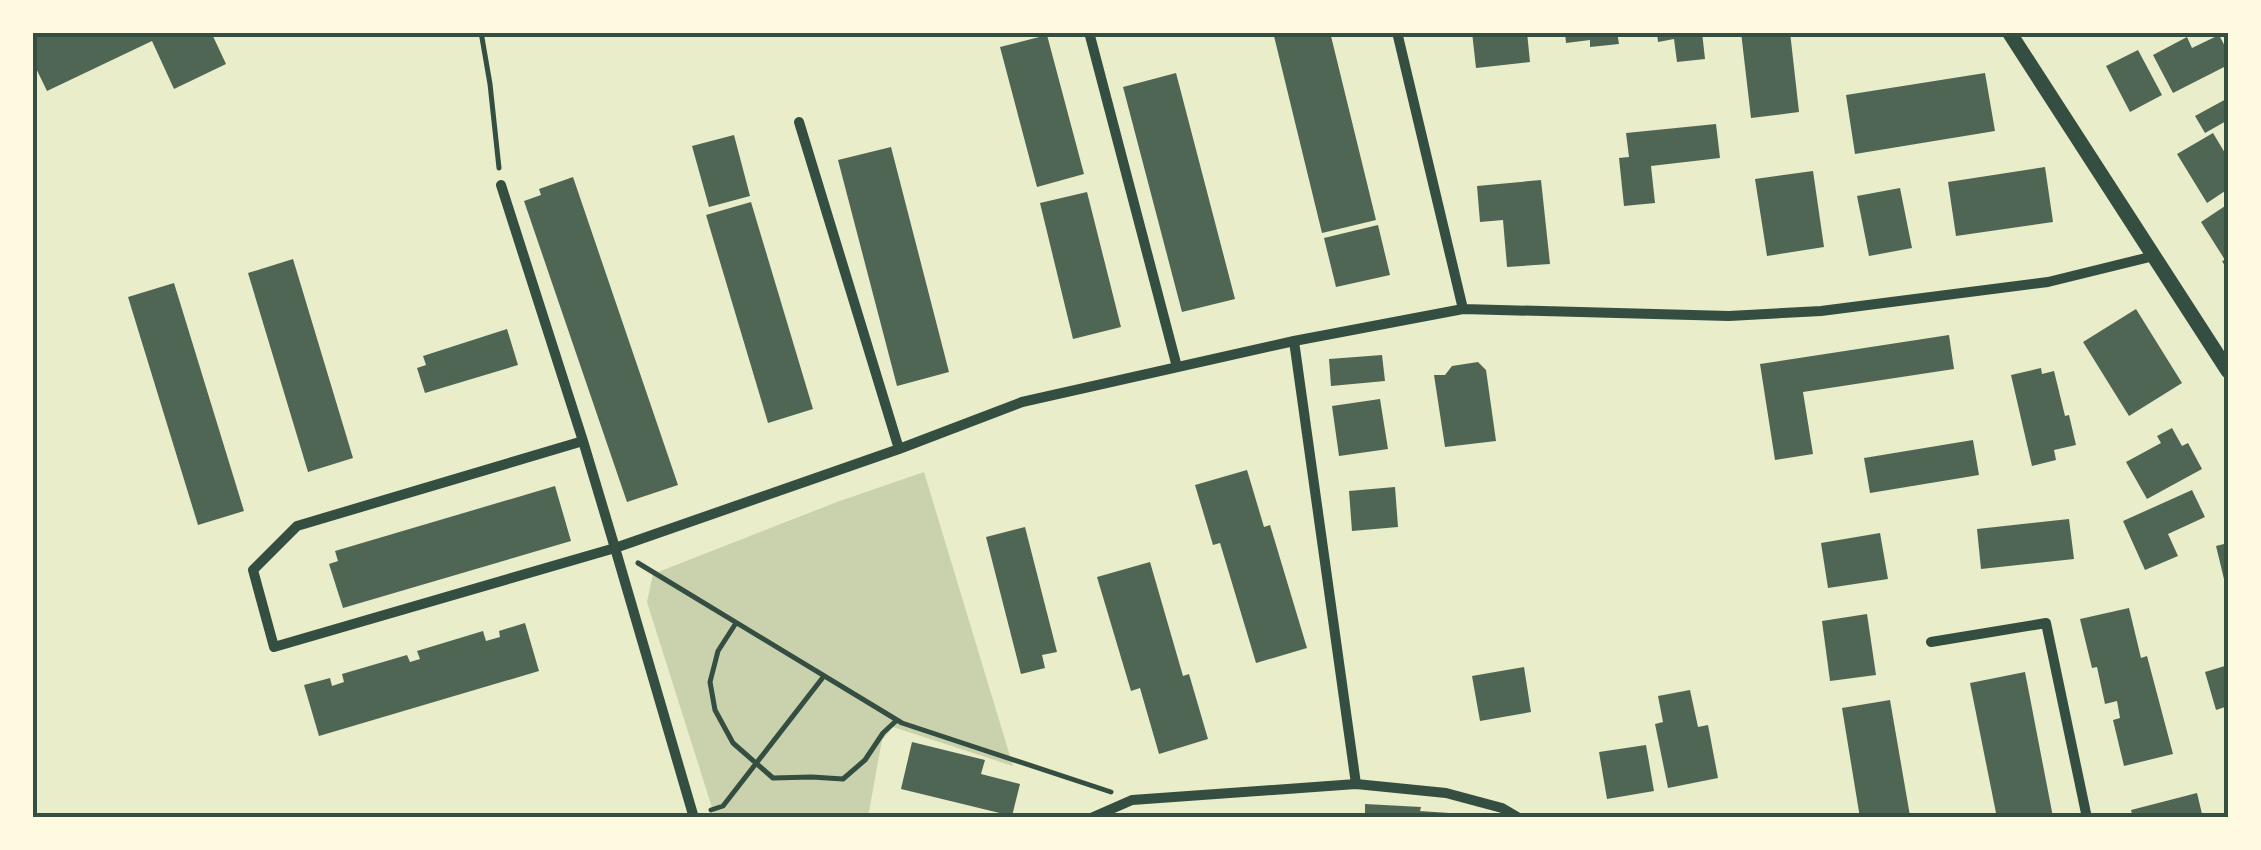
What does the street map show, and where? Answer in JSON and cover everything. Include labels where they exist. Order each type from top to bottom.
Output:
[{"type":"street","points":[[1089,32],[1176,367]]},
{"type":"street","points":[[1397,32],[1463,309]]},
{"type":"street","points":[[2017,38],[2228,371]]},
{"type":"street","points":[[799,122],[900,449]]},
{"type":"street","points":[[501,186],[583,441],[694,816]]},
{"type":"street","points":[[583,441],[297,526],[253,570],[274,647],[614,548],[900,449],[1022,402],[1294,341],[1463,309],[1729,316],[1821,311],[2048,282],[2154,256]]},
{"type":"street","points":[[1294,341],[1356,784]]},
{"type":"street","points":[[1931,642],[2046,623],[2087,818]]},
{"type":"street","points":[[1090,818],[1132,800],[1356,784],[1446,793],[1502,808],[1519,818]]},
{"type":"path","points":[[481,32],[501,186]]},
{"type":"path","points":[[614,548],[897,720],[1132,800]]},
{"type":"path","points":[[736,624],[718,651],[710,682],[715,710],[733,744],[773,778],[843,779],[865,760],[897,720]]},
{"type":"path","points":[[694,816],[723,806],[824,676]]},
{"type":"green space","points":[[924,472],[1013,766],[893,727],[882,740],[868,817],[715,817],[647,602],[653,574]]},
{"type":"building","points":[[32,32],[211,32],[226,64],[174,89],[152,41],[47,91],[32,60]]},
{"type":"building","points":[[1273,32],[1330,32],[1376,220],[1322,233]]},
{"type":"building","points":[[1472,32],[1527,32],[1530,62],[1476,68]]},
{"type":"building","points":[[1565,32],[1617,32],[1619,44],[1590,47],[1590,40],[1566,43]]},
{"type":"building","points":[[1657,32],[1702,32],[1705,59],[1677,62],[1674,39],[1658,42]]},
{"type":"building","points":[[1741,32],[1790,32],[1799,112],[1751,118]]},
{"type":"building","points":[[1047,35],[1084,174],[1037,187],[1000,47]]},
{"type":"building","points":[[2219,35],[2228,52],[2228,65],[2173,93],[2153,55],[2187,37],[2192,48]]},
{"type":"building","points":[[2138,50],[2162,95],[2130,112],[2106,66]]},
{"type":"building","points":[[1176,73],[1235,299],[1182,312],[1123,87]]},
{"type":"building","points":[[1985,73],[1995,131],[1855,154],[1846,95]]},
{"type":"building","points":[[2228,98],[2228,120],[2205,133],[2195,116]]},
{"type":"building","points":[[1716,124],[1720,158],[1651,166],[1655,203],[1624,206],[1619,158],[1629,157],[1626,133]]},
{"type":"building","points":[[2213,133],[2228,158],[2228,189],[2207,203],[2177,154]]},
{"type":"building","points":[[734,135],[750,196],[709,207],[692,146]]},
{"type":"building","points":[[891,147],[949,372],[897,386],[838,160]]},
{"type":"building","points":[[2045,167],[2053,222],[1956,236],[1948,182]]},
{"type":"building","points":[[1813,171],[1824,247],[1767,256],[1755,179]]},
{"type":"building","points":[[573,177],[678,485],[627,502],[524,201],[541,195],[539,189]]},
{"type":"building","points":[[1541,180],[1550,264],[1507,267],[1503,220],[1480,222],[1477,186]]},
{"type":"building","points":[[1900,188],[1912,248],[1869,256],[1857,196]]},
{"type":"building","points":[[1087,192],[1121,327],[1073,339],[1040,203]]},
{"type":"building","points":[[751,202],[813,409],[768,423],[706,215]]},
{"type":"building","points":[[2228,204],[2228,271],[2201,222]]},
{"type":"building","points":[[1378,225],[1390,275],[1336,287],[1324,238]]},
{"type":"building","points":[[293,259],[353,458],[308,472],[248,273]]},
{"type":"building","points":[[174,283],[244,511],[198,525],[128,297]]},
{"type":"building","points":[[2136,309],[2182,383],[2129,416],[2083,342]]},
{"type":"building","points":[[507,329],[518,365],[425,393],[417,368],[426,365],[423,356]]},
{"type":"building","points":[[1949,335],[1954,369],[1803,392],[1813,454],[1775,460],[1760,364]]},
{"type":"building","points":[[1382,355],[1385,381],[1331,386],[1329,359]]},
{"type":"building","points":[[1478,362],[1486,370],[1496,441],[1445,447],[1434,375],[1445,375],[1452,366]]},
{"type":"building","points":[[2041,368],[2042,374],[2054,371],[2076,445],[2054,450],[2056,460],[2032,466],[2011,375]]},
{"type":"building","points":[[1380,399],[1388,449],[1339,456],[1332,406]]},
{"type":"building","points":[[2172,428],[2182,446],[2188,443],[2202,469],[2147,499],[2126,462],[2161,443],[2157,436]]},
{"type":"building","points":[[1973,440],[1979,475],[1870,493],[1864,458]]},
{"type":"building","points":[[1247,470],[1264,527],[1270,525],[1307,648],[1256,663],[1220,543],[1213,545],[1195,485]]},
{"type":"building","points":[[555,486],[571,541],[343,608],[329,564],[338,561],[335,551]]},
{"type":"building","points":[[1395,487],[1398,527],[1352,531],[1349,491]]},
{"type":"building","points":[[2192,490],[2205,517],[2168,534],[2178,556],[2145,570],[2123,521]]},
{"type":"building","points":[[2069,519],[2074,559],[1981,569],[1977,529]]},
{"type":"building","points":[[1025,527],[1057,652],[1042,655],[1045,668],[1021,674],[986,537]]},
{"type":"building","points":[[1880,533],[1888,579],[1828,588],[1821,543]]},
{"type":"building","points":[[2228,543],[2228,578],[2224,579],[2216,546]]},
{"type":"building","points":[[1150,562],[1183,676],[1189,674],[1208,739],[1159,754],[1140,688],[1131,691],[1097,577]]},
{"type":"building","points":[[2129,608],[2141,658],[2147,656],[2173,754],[2124,766],[2113,720],[2120,718],[2117,701],[2105,704],[2080,619]]},
{"type":"building","points":[[1867,614],[1876,675],[1830,681],[1822,621]]},
{"type":"building","points":[[525,623],[539,671],[319,736],[304,685],[330,678],[332,686],[344,682],[342,674],[407,655],[410,662],[420,659],[417,651],[483,631],[486,641],[500,637],[499,631]]},
{"type":"building","points":[[2228,665],[2228,706],[2216,710],[2205,672]]},
{"type":"building","points":[[1524,667],[1531,712],[1480,721],[1472,676]]},
{"type":"building","points":[[2025,672],[2053,817],[1997,818],[1970,683]]},
{"type":"building","points":[[1690,690],[1698,727],[1708,725],[1718,778],[1668,788],[1655,724],[1663,722],[1658,696]]},
{"type":"building","points":[[1890,700],[1910,816],[1860,818],[1842,708]]},
{"type":"building","points":[[912,742],[985,760],[981,774],[1020,784],[1012,816],[901,789]]},
{"type":"building","points":[[1646,745],[1654,791],[1607,799],[1599,752]]},
{"type":"building","points":[[2197,793],[2203,818],[2133,818],[2131,810]]},
{"type":"building","points":[[1365,804],[1421,807],[1420,811],[1464,814],[1464,818],[1365,818]]}]
